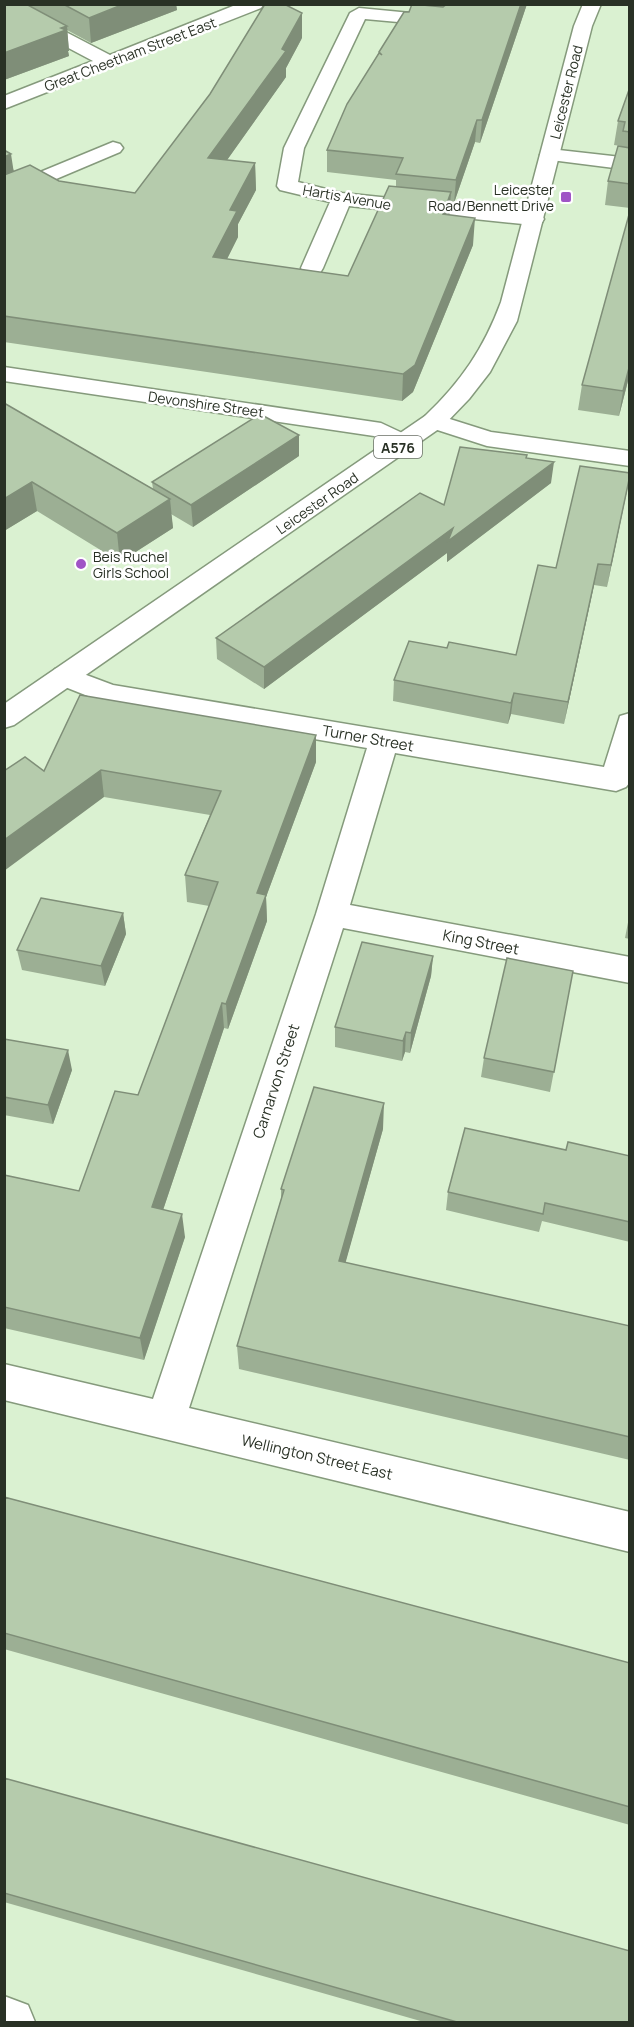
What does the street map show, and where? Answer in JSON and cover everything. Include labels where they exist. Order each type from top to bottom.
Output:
[{"type":"street","name":"Great Cheetham Street East","points":[[4,103],[255,4]]},
{"type":"street","points":[[588,14],[610,4]]},
{"type":"street","name":"Hartis Avenue","points":[[442,21],[359,13],[294,148],[287,186],[342,199],[533,219]]},
{"type":"street","name":"Leicester Road","points":[[4,718],[404,443],[434,421],[465,392],[499,341],[512,302],[588,14]]},
{"type":"street","points":[[33,22],[109,62]]},
{"type":"street","points":[[4,195],[113,148]]},
{"type":"street","points":[[550,155],[630,164]]},
{"type":"street","points":[[312,268],[342,199]]},
{"type":"street","name":"Devonshire Street","points":[[4,374],[381,430],[404,443]]},
{"type":"street","points":[[434,421],[487,439],[630,459]]},
{"type":"street","name":"Turner Street","points":[[65,676],[108,694],[616,780],[630,723]]},
{"type":"street","name":"Carnarvon Street","points":[[165,1420],[332,914],[384,741]]},
{"type":"street","name":"King Street","points":[[332,914],[630,970]]},
{"type":"street","name":"Wellington Street East","points":[[4,1382],[630,1532]]},
{"type":"street","points":[[4,2020],[11,2022]]},
{"type":"building","points":[[4,4],[26,4],[67,26],[61,28],[66,30],[4,53]]},
{"type":"building","points":[[63,4],[124,4],[89,18]]},
{"type":"building","points":[[265,4],[284,4],[302,13],[282,49],[286,51],[208,158],[255,163],[230,210],[237,211],[213,257],[348,276],[389,186],[451,192],[443,214],[475,218],[415,365],[403,374],[4,316],[4,175],[30,165],[59,181],[135,193],[210,94]]},
{"type":"building","points":[[412,4],[443,7],[447,4],[521,4],[482,120],[477,120],[456,180],[396,174],[403,158],[327,150],[347,104],[379,53],[382,55],[379,52],[404,12],[409,12]]},
{"type":"building","points":[[630,87],[630,132],[623,131],[625,122],[618,121]]},
{"type":"building","points":[[618,146],[630,148],[630,184],[608,181]]},
{"type":"building","points":[[4,150],[11,154],[4,157]]},
{"type":"building","points":[[630,211],[630,364],[623,391],[582,385]]},
{"type":"building","points":[[4,403],[170,499],[117,533],[32,482],[4,499]]},
{"type":"building","points":[[260,414],[299,435],[191,505],[152,482]]},
{"type":"building","points":[[460,447],[527,455],[526,458],[554,462],[448,541],[453,528],[264,667],[216,638],[420,493],[444,505]]},
{"type":"building","points":[[580,466],[630,473],[630,475],[611,565],[598,564],[568,702],[514,693],[511,703],[394,680],[409,641],[447,648],[449,642],[516,655],[538,565],[556,568]]},
{"type":"building","points":[[80,695],[316,735],[257,893],[266,895],[226,1004],[222,1003],[152,1207],[182,1214],[140,1338],[4,1307],[4,1175],[79,1191],[115,1091],[138,1095],[218,882],[185,875],[221,791],[101,770],[4,840],[4,771],[25,757],[44,771]]},
{"type":"building","points":[[41,898],[123,913],[101,966],[17,950]]},
{"type":"building","points":[[362,942],[433,956],[411,1033],[406,1032],[403,1041],[335,1027]]},
{"type":"building","points":[[507,958],[573,971],[554,1072],[484,1058]]},
{"type":"building","points":[[4,1039],[68,1050],[48,1105],[4,1097]]},
{"type":"building","points":[[314,1087],[384,1103],[339,1261],[630,1326],[630,1437],[237,1346],[284,1190],[281,1189]]},
{"type":"building","points":[[465,1128],[566,1150],[568,1142],[630,1156],[630,1222],[545,1203],[543,1214],[448,1192]]},
{"type":"building","points":[[4,1497],[630,1663],[630,1807],[4,1633]]},
{"type":"building","points":[[4,1778],[630,1951],[630,2022],[457,2022],[4,1893]]},
{"type":"place","name":"Leicester Road/Bennett Drive","points":[[566,197]]},
{"type":"place","name":"Beis Ruchel Girls School","points":[[81,564]]}]
